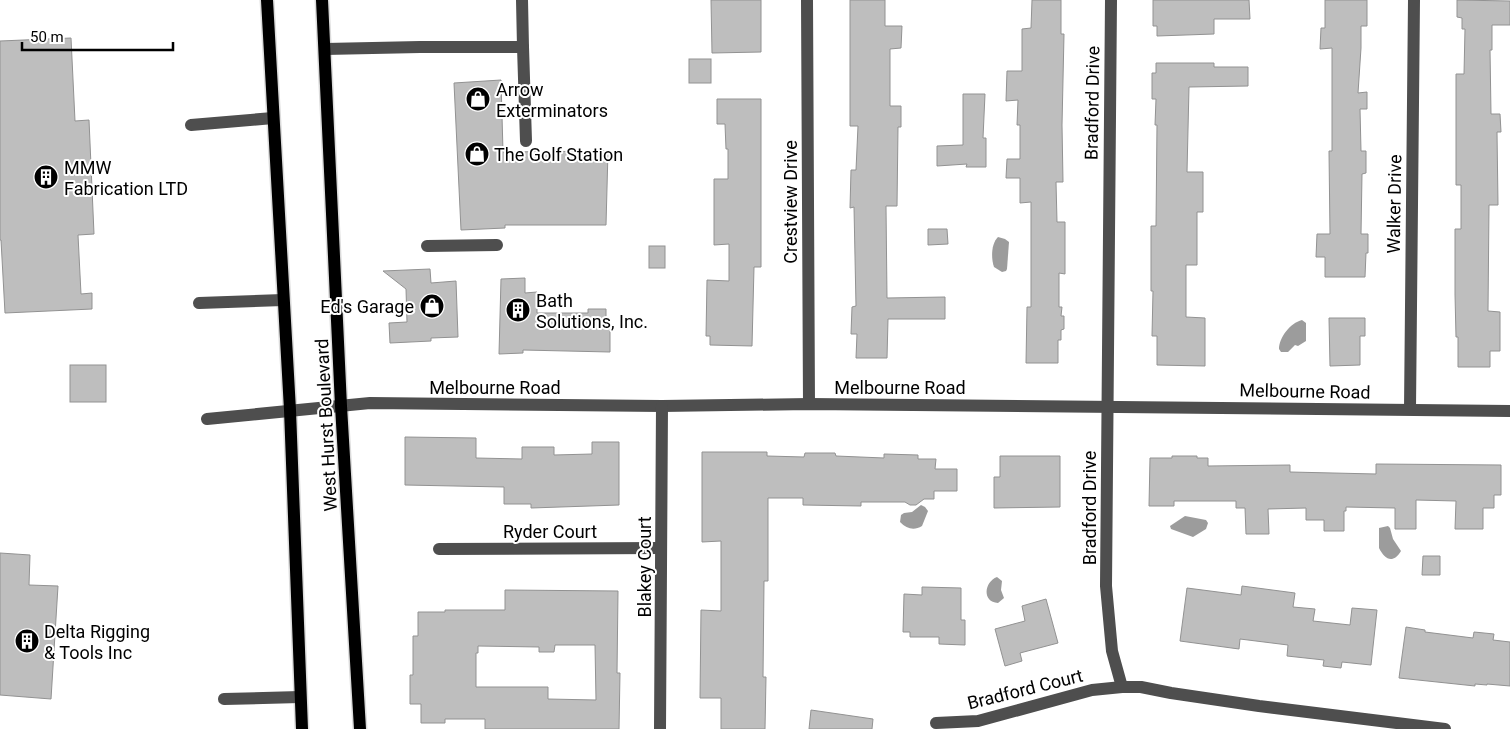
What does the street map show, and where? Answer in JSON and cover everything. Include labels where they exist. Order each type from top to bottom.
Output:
[{"type":"main road","name":"West Hurst Boulevard","points":[[266,0],[290,410],[302,729]]},
{"type":"main road","name":"West Hurst Boulevard","points":[[322,0],[341,406],[360,729]]},
{"type":"street","points":[[522,0],[526,141]]},
{"type":"street","name":"Crestview Drive","points":[[807,0],[809,404]]},
{"type":"street","name":"Bradford Drive","points":[[1111,0],[1106,586],[1108,627],[1122,687]]},
{"type":"street","name":"Walker Drive","points":[[1410,409],[1414,0]]},
{"type":"street","points":[[325,49],[523,47]]},
{"type":"street","points":[[191,125],[273,118]]},
{"type":"street","points":[[427,246],[497,245]]},
{"type":"street","points":[[199,303],[283,300]]},
{"type":"street","name":"Melbourne Road","points":[[207,419],[370,403],[662,406],[809,404],[1107,406],[1510,411]]},
{"type":"street","name":"Blakey Court","points":[[660,729],[662,406]]},
{"type":"street","name":"Ryder Court","points":[[438,549],[661,548]]},
{"type":"street","points":[[1122,687],[1141,687],[1249,704],[1446,729]]},
{"type":"street","name":"Bradford Court","points":[[936,723],[978,721],[1092,690],[1122,687]]},
{"type":"street","points":[[224,699],[300,696]]},
{"type":"shaded area","points":[[998,237],[1009,242],[1007,269],[1002,272],[994,267],[992,260],[993,247]]},
{"type":"shaded area","points":[[1302,320],[1306,323],[1306,341],[1298,346],[1295,345],[1288,352],[1281,352],[1279,345],[1283,336],[1293,324]]},
{"type":"shaded area","points":[[921,505],[928,511],[922,526],[911,528],[900,522],[901,515],[912,512]]},
{"type":"shaded area","points":[[1185,516],[1206,520],[1208,523],[1206,529],[1193,537],[1171,529],[1170,526]]},
{"type":"shaded area","points":[[1388,526],[1393,539],[1401,551],[1392,559],[1386,558],[1379,548],[1379,528]]},
{"type":"shaded area","points":[[997,577],[1002,581],[1001,590],[1004,598],[998,603],[993,602],[987,596],[989,583]]},
{"type":"building","points":[[711,0],[761,0],[761,52],[712,53]]},
{"type":"building","points":[[850,0],[885,0],[885,26],[902,26],[901,48],[890,49],[890,106],[901,106],[901,127],[898,127],[897,206],[886,206],[887,298],[945,297],[945,319],[888,319],[887,358],[856,358],[857,334],[851,334],[852,307],[856,306],[854,207],[850,208],[851,170],[856,170],[858,126],[850,126]]},
{"type":"building","points":[[1032,0],[1061,0],[1061,34],[1064,34],[1063,182],[1056,182],[1057,222],[1065,222],[1065,274],[1059,273],[1059,307],[1062,307],[1061,316],[1064,316],[1064,329],[1061,330],[1061,340],[1058,340],[1058,363],[1026,363],[1027,307],[1031,307],[1031,202],[1020,203],[1020,178],[1006,178],[1007,159],[1020,159],[1020,125],[1017,125],[1018,100],[1006,101],[1007,71],[1022,71],[1022,29],[1031,28]]},
{"type":"building","points":[[1153,0],[1249,0],[1250,19],[1214,19],[1214,34],[1157,36],[1157,26],[1153,26]]},
{"type":"building","points":[[1325,0],[1367,0],[1367,26],[1361,26],[1358,93],[1367,92],[1367,109],[1360,109],[1361,151],[1366,151],[1366,173],[1362,174],[1361,234],[1368,234],[1365,277],[1325,277],[1325,257],[1316,257],[1317,234],[1330,234],[1329,151],[1332,151],[1332,48],[1320,49],[1321,28],[1325,28]]},
{"type":"building","points":[[1457,0],[1510,1],[1510,25],[1492,25],[1492,50],[1490,50],[1491,114],[1500,114],[1501,132],[1497,132],[1498,205],[1489,205],[1488,311],[1500,312],[1500,351],[1490,351],[1490,367],[1458,367],[1455,229],[1461,229],[1461,185],[1456,185],[1456,74],[1464,74],[1465,29],[1462,29],[1462,18],[1457,17]]},
{"type":"building","name":"MMW Fabrication LTD","points":[[71,38],[75,121],[89,120],[94,234],[78,235],[81,294],[92,293],[92,309],[5,313],[0,240],[0,41]]},
{"type":"building","points":[[689,59],[711,59],[711,83],[689,83]]},
{"type":"building","points":[[1156,63],[1214,63],[1214,67],[1248,67],[1248,86],[1189,87],[1187,172],[1203,172],[1203,212],[1197,212],[1197,265],[1186,265],[1186,317],[1205,318],[1205,366],[1157,365],[1157,336],[1152,336],[1151,226],[1156,226],[1157,125],[1155,125],[1156,99],[1152,99],[1152,73],[1156,73]]},
{"type":"building","points":[[501,80],[503,152],[608,151],[606,225],[505,225],[505,228],[461,230],[454,83]]},
{"type":"building","points":[[963,94],[985,94],[983,138],[986,138],[986,167],[966,167],[967,164],[937,166],[937,146],[963,145]]},
{"type":"building","points":[[717,99],[761,99],[761,267],[754,267],[752,346],[710,345],[710,336],[706,336],[707,280],[729,281],[729,244],[714,245],[714,179],[728,179],[728,149],[726,149],[725,124],[717,124]]},
{"type":"building","points":[[928,229],[947,229],[948,244],[928,245]]},
{"type":"building","points":[[649,246],[665,246],[665,268],[649,268]]},
{"type":"building","name":"Ed's Garage","points":[[430,269],[431,283],[456,281],[458,337],[431,338],[431,341],[390,343],[389,323],[407,322],[406,289],[383,271]]},
{"type":"building","points":[[525,278],[525,293],[537,292],[537,313],[588,313],[588,309],[606,309],[606,318],[610,318],[610,352],[523,350],[523,353],[499,354],[501,279]]},
{"type":"building","points":[[1329,318],[1365,318],[1365,336],[1360,336],[1360,365],[1330,366]]},
{"type":"building","points":[[70,365],[106,365],[106,402],[70,402]]},
{"type":"building","points":[[405,437],[476,438],[476,458],[522,459],[522,447],[554,447],[554,455],[592,454],[592,442],[619,442],[619,505],[531,508],[531,504],[504,504],[504,487],[405,485]]},
{"type":"building","points":[[702,452],[767,452],[767,456],[804,457],[805,453],[835,453],[836,456],[884,458],[884,454],[918,455],[918,459],[936,459],[935,469],[957,469],[957,491],[934,491],[934,499],[924,499],[916,505],[910,505],[905,502],[861,502],[861,506],[803,505],[803,498],[768,498],[768,581],[764,581],[763,677],[766,677],[765,729],[721,729],[721,698],[700,698],[701,610],[721,611],[721,541],[702,542]]},
{"type":"building","points":[[1000,456],[1060,456],[1060,507],[994,508],[994,477],[1000,477]]},
{"type":"building","points":[[1172,456],[1208,458],[1208,466],[1290,465],[1290,472],[1376,474],[1376,464],[1501,465],[1501,495],[1494,495],[1494,508],[1483,508],[1483,529],[1455,529],[1456,501],[1416,500],[1416,529],[1395,529],[1395,508],[1346,507],[1346,511],[1344,511],[1344,531],[1324,531],[1324,520],[1306,520],[1306,508],[1268,509],[1269,534],[1246,534],[1245,508],[1236,508],[1236,501],[1174,501],[1174,506],[1149,506],[1150,458],[1172,458]]},
{"type":"building","name":"Delta Rigging & Tools Inc","points":[[0,553],[30,555],[29,585],[58,586],[51,699],[0,695]]},
{"type":"building","points":[[1423,556],[1440,556],[1440,575],[1422,575]]},
{"type":"building","points":[[1242,586],[1295,593],[1293,607],[1315,609],[1313,621],[1350,625],[1352,608],[1377,610],[1371,665],[1342,662],[1341,668],[1323,666],[1324,660],[1287,656],[1288,645],[1240,639],[1239,649],[1180,641],[1187,588],[1241,595]]},
{"type":"building","points":[[922,587],[961,588],[961,620],[965,620],[965,645],[939,644],[939,637],[910,637],[910,632],[903,632],[904,594],[922,595]]},
{"type":"building","points":[[505,590],[618,591],[617,673],[620,673],[619,729],[485,729],[485,719],[445,719],[445,723],[421,723],[421,704],[410,704],[410,675],[413,675],[413,636],[418,636],[418,612],[505,610]],"holes":[[[555,645],[595,645],[596,700],[548,699],[548,687],[476,687],[476,653],[478,653],[478,646],[539,647],[539,652],[554,652]]]},
{"type":"building","points":[[1046,599],[1058,643],[1020,653],[1022,661],[1005,666],[995,629],[1025,621],[1022,606]]},
{"type":"building","points":[[1406,627],[1425,630],[1425,632],[1473,638],[1474,632],[1494,634],[1493,640],[1510,642],[1510,686],[1475,684],[1475,686],[1399,678]]},
{"type":"building","points":[[811,710],[873,719],[872,729],[809,729]]},
{"type":"place","name":"Arrow Exterminators","points":[[478,99]]},
{"type":"place","name":"The Golf Station","points":[[477,154]]},
{"type":"place","name":"MMW Fabrication LTD","points":[[46,177]]},
{"type":"place","name":"Ed's Garage","points":[[432,306]]},
{"type":"place","name":"Bath Solutions, Inc.","points":[[518,310]]},
{"type":"place","name":"Delta Rigging & Tools Inc","points":[[27,641]]}]
